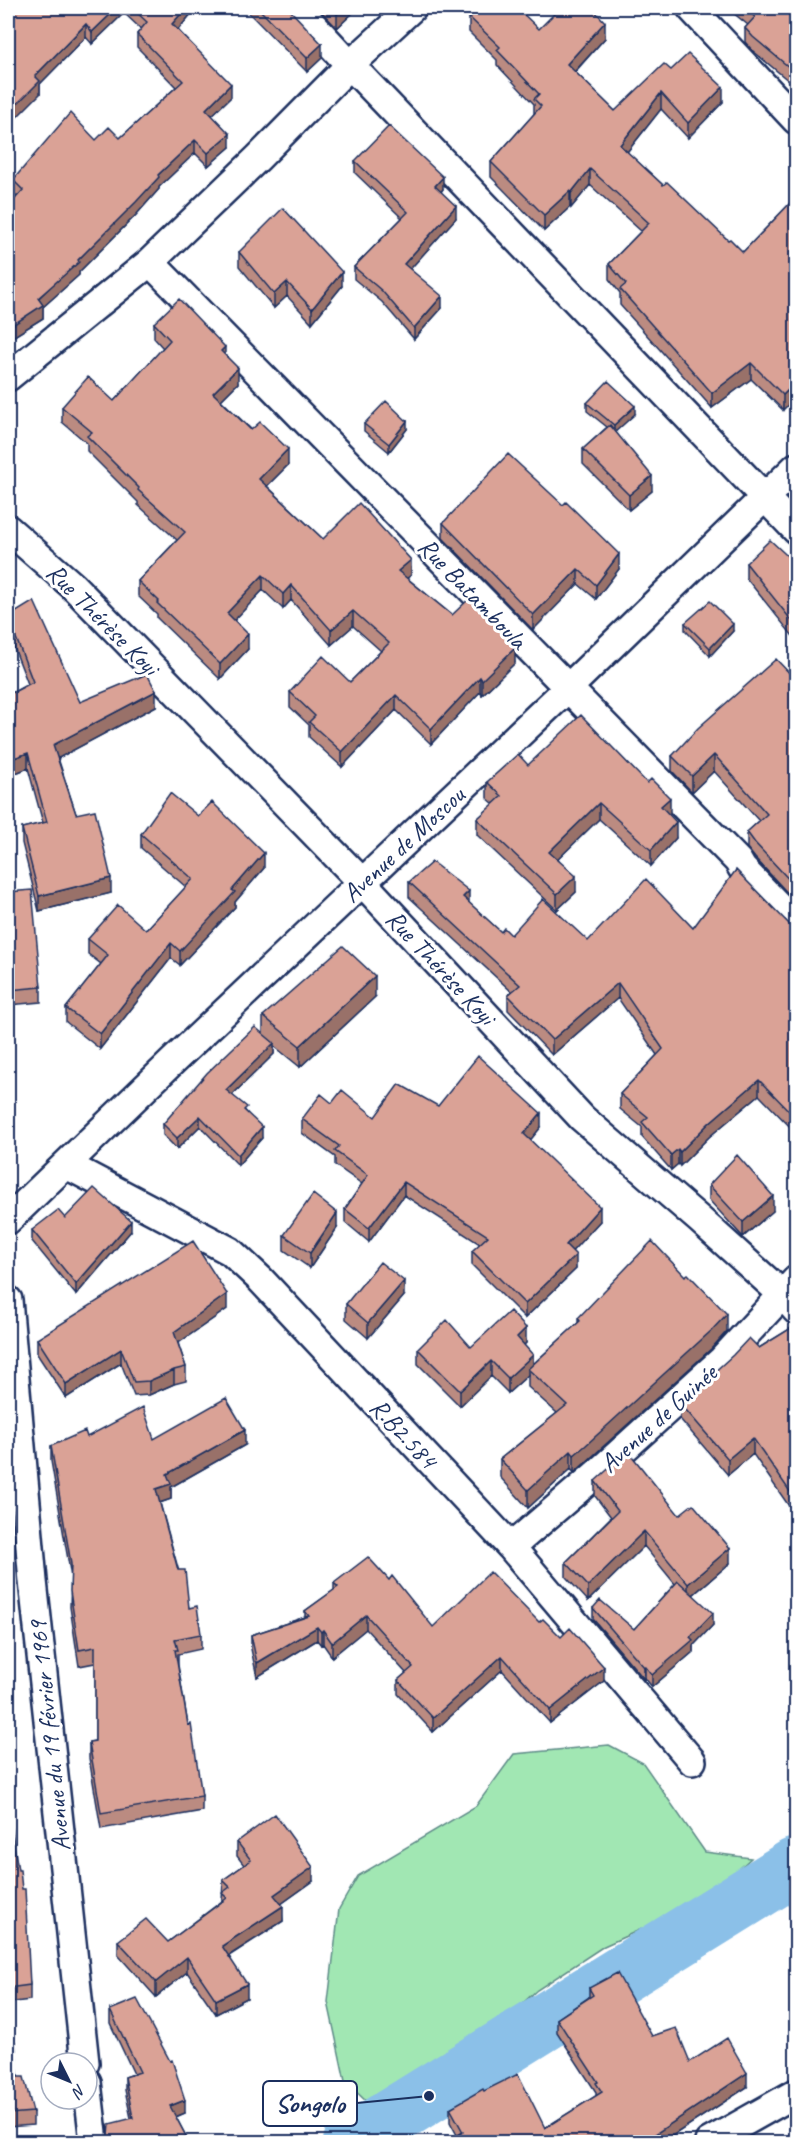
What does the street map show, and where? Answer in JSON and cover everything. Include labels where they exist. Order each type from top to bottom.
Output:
[{"type":"street","points":[[297,8],[796,530]]},
{"type":"street","points":[[8,377],[150,262],[258,159],[350,65],[412,8]]},
{"type":"street","points":[[691,8],[796,120]]},
{"type":"street","name":"Rue Batamboula","points":[[150,262],[738,861],[796,924]]},
{"type":"street","name":"Avenue de Moscou","points":[[8,1220],[567,689],[796,467]]},
{"type":"street","name":"Rue Thérèse Koyi","points":[[8,529],[73,586],[362,882],[582,1118],[700,1220],[792,1295]]},
{"type":"street","name":"R.B2.584","points":[[67,1165],[230,1251],[260,1279],[511,1547],[692,1761]]},
{"type":"street","name":"Avenue de Guinée","points":[[511,1547],[595,1475],[792,1295]]},
{"type":"street","name":"Avenue du 19 février 1969","points":[[8,1300],[9,1346],[84,2051]]},
{"type":"street","points":[[709,2142],[796,2093]]},
{"type":"street","points":[[90,2111],[94,2142]]},
{"type":"green space","points":[[609,1745],[643,1763],[705,1852],[751,1858],[704,1901],[604,1946],[537,1990],[426,2092],[396,2107],[368,2103],[345,2081],[328,2002],[339,1909],[358,1876],[476,1806],[514,1754]]},
{"type":"building","points":[[8,8],[117,8],[92,32],[86,24],[35,76],[40,81],[8,113]]},
{"type":"building","points":[[132,8],[186,8],[172,24],[231,84],[206,109],[230,134],[208,153],[195,140],[158,175],[159,177],[136,202],[78,260],[79,262],[38,298],[43,305],[8,328],[8,207],[23,190],[13,180],[70,113],[96,140],[109,127],[120,138],[183,81],[137,34],[147,22]]},
{"type":"building","points":[[258,8],[288,8],[322,44],[307,58]]},
{"type":"building","points":[[331,8],[344,8],[337,14]]},
{"type":"building","points":[[478,8],[517,8],[539,29],[560,8],[592,8],[605,22],[567,64],[615,111],[664,64],[671,70],[688,54],[723,87],[688,123],[661,93],[620,145],[663,185],[667,182],[743,252],[796,197],[796,382],[783,395],[751,363],[712,393],[620,289],[626,284],[609,264],[649,223],[590,169],[571,193],[570,191],[544,215],[491,162],[541,106],[534,99],[539,94],[497,50],[500,47],[469,17]]},
{"type":"building","points":[[744,8],[796,8],[796,73],[745,28],[755,17]]},
{"type":"building","points":[[389,126],[443,177],[435,186],[456,206],[404,264],[442,296],[414,328],[382,291],[354,267],[408,212],[355,161]]},
{"type":"building","points":[[283,208],[342,272],[312,309],[287,282],[274,294],[239,252]]},
{"type":"building","points":[[179,299],[225,347],[221,351],[238,368],[213,393],[251,430],[260,422],[288,449],[259,479],[323,539],[359,503],[411,560],[398,571],[452,615],[471,597],[511,637],[508,641],[515,648],[482,680],[480,677],[431,729],[396,695],[342,752],[309,722],[315,716],[290,692],[323,656],[350,682],[389,643],[353,611],[331,630],[291,585],[283,594],[263,575],[227,613],[248,634],[220,664],[157,603],[159,601],[138,581],[185,532],[138,490],[139,488],[87,436],[92,432],[62,407],[88,377],[114,401],[170,340],[154,323]]},
{"type":"building","points":[[608,381],[635,406],[614,425],[587,403]]},
{"type":"building","points":[[386,401],[407,421],[389,444],[364,424]]},
{"type":"building","points":[[610,425],[652,476],[629,495],[583,449]]},
{"type":"building","points":[[508,454],[563,505],[566,502],[619,554],[596,585],[578,569],[533,615],[443,523]]},
{"type":"building","points":[[770,540],[796,564],[796,626],[746,563]]},
{"type":"building","points":[[34,601],[80,702],[147,674],[156,691],[53,745],[76,814],[95,810],[111,878],[39,896],[22,828],[47,822],[28,753],[11,759],[8,742],[8,695],[33,682],[8,617]]},
{"type":"building","points":[[710,601],[733,624],[710,648],[685,623]]},
{"type":"building","points":[[776,659],[796,680],[796,887],[747,832],[767,814],[719,760],[714,755],[692,776],[672,756],[698,728]]},
{"type":"building","points":[[581,715],[647,783],[651,779],[670,798],[661,806],[676,822],[651,850],[599,803],[549,852],[576,876],[557,894],[477,819],[502,796],[487,782],[518,754],[528,765]]},
{"type":"building","points":[[170,793],[198,816],[212,802],[264,853],[232,890],[235,892],[180,951],[171,943],[100,1034],[66,1008],[108,955],[88,939],[118,905],[146,930],[193,879],[141,834]]},
{"type":"building","points":[[432,862],[469,891],[463,897],[501,932],[504,928],[511,935],[543,899],[588,941],[646,879],[693,928],[736,870],[796,931],[796,1118],[759,1080],[709,1123],[680,1152],[678,1149],[671,1155],[642,1122],[648,1117],[620,1094],[663,1049],[618,983],[552,1040],[508,995],[520,985],[409,882]]},
{"type":"building","points":[[32,890],[41,987],[9,990],[8,892]]},
{"type":"building","points":[[343,946],[375,976],[300,1046],[263,1016]]},
{"type":"building","points":[[255,1027],[274,1043],[226,1090],[247,1107],[244,1110],[262,1127],[238,1155],[200,1116],[177,1138],[163,1124],[207,1073]]},
{"type":"building","points":[[478,1056],[541,1113],[524,1134],[600,1207],[566,1245],[576,1255],[525,1304],[472,1251],[488,1236],[404,1182],[369,1228],[345,1209],[368,1175],[335,1151],[339,1146],[302,1119],[321,1094],[332,1103],[342,1090],[375,1117],[399,1084],[438,1106]]},
{"type":"building","points":[[737,1155],[773,1196],[743,1222],[709,1185]]},
{"type":"building","points":[[94,1188],[131,1221],[76,1284],[32,1230],[58,1210],[65,1218]]},
{"type":"building","points":[[313,1194],[337,1213],[310,1253],[284,1235]]},
{"type":"building","points":[[193,1241],[227,1294],[174,1332],[186,1367],[149,1381],[134,1382],[121,1349],[66,1384],[37,1339]]},
{"type":"building","points":[[652,1241],[685,1276],[688,1274],[727,1314],[585,1446],[574,1455],[571,1451],[528,1490],[500,1459],[567,1405],[528,1369],[580,1321],[578,1318]]},
{"type":"building","points":[[380,1262],[404,1281],[368,1323],[346,1304]]},
{"type":"building","points":[[510,1311],[526,1328],[517,1337],[533,1355],[508,1378],[491,1361],[460,1391],[418,1349],[447,1320],[471,1347]]},
{"type":"building","points":[[796,1325],[796,1494],[793,1496],[753,1438],[728,1459],[680,1403],[749,1338],[759,1348]]},
{"type":"building","points":[[226,1398],[245,1430],[167,1474],[171,1484],[156,1489],[178,1570],[185,1570],[189,1608],[197,1606],[201,1634],[175,1639],[178,1650],[175,1650],[188,1725],[191,1724],[202,1796],[101,1813],[89,1742],[95,1741],[95,1647],[79,1650],[70,1591],[71,1564],[51,1446],[85,1431],[87,1437],[143,1407],[154,1439]]},
{"type":"building","points":[[628,1451],[679,1515],[693,1504],[730,1548],[688,1584],[644,1531],[588,1586],[566,1562],[618,1511],[595,1481]]},
{"type":"building","points":[[368,1557],[389,1580],[392,1576],[433,1627],[490,1572],[539,1622],[543,1619],[561,1637],[570,1628],[604,1667],[550,1710],[502,1656],[433,1718],[398,1680],[413,1667],[366,1615],[332,1643],[323,1630],[321,1632],[317,1627],[257,1663],[251,1635],[309,1616],[305,1611],[338,1587],[334,1583]]},
{"type":"building","points":[[678,1581],[713,1613],[690,1637],[693,1640],[652,1675],[593,1608],[600,1600],[634,1629]]},
{"type":"building","points":[[8,1806],[18,1870],[20,1870],[22,1889],[25,1889],[30,1985],[8,1988]]},
{"type":"building","points":[[275,1814],[313,1867],[274,1895],[283,1906],[222,1946],[247,1984],[216,2000],[187,1957],[156,1982],[118,1941],[146,1919],[168,1942],[227,1898],[222,1893],[230,1887],[223,1880],[251,1860],[237,1842]]},
{"type":"building","points":[[617,1973],[652,2036],[676,2028],[690,2062],[727,2038],[747,2073],[643,2142],[446,2142],[463,2132],[450,2108],[483,2089],[484,2091],[518,2074],[545,2128],[602,2092],[596,2083],[598,2082],[557,2019],[593,1995],[589,1988]]},
{"type":"building","points":[[137,1999],[170,2061],[172,2060],[185,2100],[170,2106],[189,2142],[109,2142],[109,2124],[133,2118],[125,2077],[140,2072],[110,2010]]},
{"type":"building","points":[[8,2042],[15,2042],[18,2077],[24,2077],[33,2112],[8,2114]]},
{"type":"waterway","points":[[352,2142],[796,1866]]},
{"type":"place","name":"Songolo","points":[[429,2096]]}]
